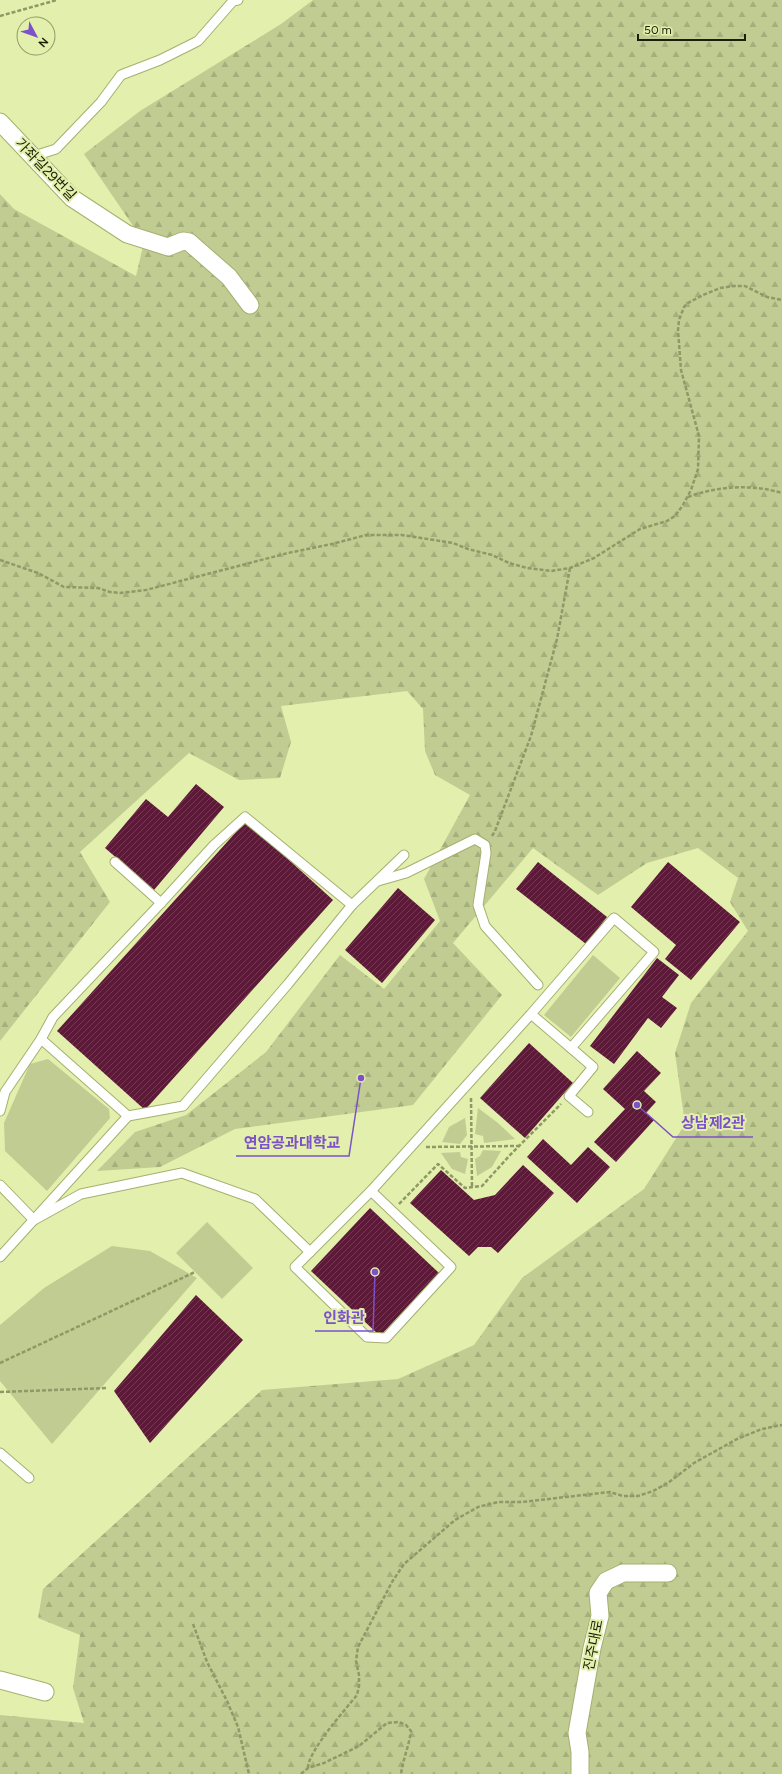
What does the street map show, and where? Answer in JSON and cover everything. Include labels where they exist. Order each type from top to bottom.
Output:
[{"type":"street","name":"가좌길29번길","points":[[0,122],[34,156],[72,198],[127,234],[168,247],[183,241],[189,242],[229,277],[250,305]]},
{"type":"street","name":"진주대로","points":[[580,1774],[580,1752],[577,1733],[592,1648],[600,1616],[598,1593],[606,1581],[623,1573],[668,1573]]},
{"type":"street","points":[[0,1680],[45,1692]]},
{"type":"lane","points":[[34,156],[56,149],[101,102],[121,74],[160,60],[198,41],[233,1],[238,0]]},
{"type":"lane","points":[[0,1111],[5,1092],[41,1039],[53,1017],[214,845],[246,817],[352,905]]},
{"type":"lane","points":[[376,882],[406,873],[475,839],[485,845],[486,853],[478,906],[485,926],[538,985]]},
{"type":"lane","points":[[0,1258],[128,1116],[183,1106],[288,984],[352,905],[404,855]]},
{"type":"lane","points":[[115,862],[161,903]]},
{"type":"lane","points":[[371,1191],[451,1267],[386,1338],[367,1337],[295,1266],[371,1191],[411,1148],[532,1014],[614,918],[654,952],[571,1048]]},
{"type":"lane","points":[[532,1014],[593,1067],[569,1096],[588,1112]]},
{"type":"lane","points":[[41,1039],[128,1116]]},
{"type":"lane","points":[[34,1220],[81,1194],[182,1173],[255,1199],[310,1252]]},
{"type":"lane","points":[[0,1185],[34,1220]]},
{"type":"lane","points":[[0,1452],[29,1478]]},
{"type":"path","points":[[0,16],[57,0]]},
{"type":"path","points":[[0,560],[38,573],[64,587],[98,588],[110,592],[120,592],[146,590],[288,553],[366,535],[402,535],[453,543],[468,549],[492,555],[509,564],[533,569],[551,571],[570,568],[594,558],[640,529],[667,521],[675,516],[688,497],[698,469],[699,436],[681,370],[678,330],[681,313],[688,303],[702,295],[720,288],[734,286],[744,286],[767,297],[782,300]]},
{"type":"path","points":[[688,497],[700,492],[732,487],[782,493]]},
{"type":"path","points":[[485,845],[495,831],[531,736],[557,640],[570,568]]},
{"type":"path","points":[[471,1081],[472,1187]]},
{"type":"path","points":[[392,1211],[438,1164],[465,1188],[482,1186],[569,1096]]},
{"type":"path","points":[[411,1148],[520,1146]]},
{"type":"path","points":[[0,1363],[195,1272]]},
{"type":"path","points":[[0,1392],[107,1388]]},
{"type":"path","points":[[308,1768],[308,1762],[319,1744],[357,1695],[359,1686],[359,1675],[356,1661],[358,1647],[392,1582],[404,1564],[462,1515],[478,1507],[498,1502],[522,1502],[610,1492],[623,1496],[638,1496],[668,1484],[694,1463],[737,1439],[762,1429],[782,1425]]},
{"type":"path","points":[[193,1624],[207,1662],[227,1701],[238,1727],[249,1774]]},
{"type":"path","points":[[301,1774],[308,1768],[324,1763],[359,1746],[387,1722],[399,1722],[406,1725],[411,1731],[401,1774]]},
{"type":"green space","points":[[313,0],[782,0],[782,1774],[0,1774],[0,1715],[84,1723],[73,1688],[80,1635],[38,1618],[43,1589],[262,1390],[398,1379],[474,1345],[522,1278],[644,1189],[685,1124],[675,1053],[691,1003],[748,931],[730,902],[738,878],[698,848],[647,863],[598,895],[533,848],[453,943],[502,995],[413,1105],[235,1129],[160,1167],[97,1171],[135,1132],[186,1115],[266,1052],[340,955],[384,989],[440,921],[424,879],[470,795],[435,775],[425,751],[423,709],[407,691],[281,706],[291,742],[280,778],[239,780],[189,753],[80,852],[110,902],[0,1041],[0,194],[14,209],[136,276],[144,242],[84,154],[140,111],[281,24]]},
{"type":"green space","points":[[593,955],[620,978],[571,1037],[544,1015]]},
{"type":"green space","points":[[48,1059],[109,1109],[110,1118],[47,1191],[5,1151],[4,1123],[30,1064]]},
{"type":"green space","points":[[478,1108],[498,1123],[515,1139],[484,1143],[483,1136],[475,1134]]},
{"type":"green space","points":[[465,1118],[467,1135],[460,1144],[442,1142],[449,1127]]},
{"type":"green space","points":[[483,1150],[501,1151],[492,1167],[477,1176],[475,1159],[480,1156]]},
{"type":"green space","points":[[460,1152],[461,1157],[468,1159],[465,1174],[452,1169],[441,1153]]},
{"type":"green space","points":[[207,1222],[253,1268],[222,1299],[176,1253]]},
{"type":"green space","points":[[112,1246],[150,1251],[197,1278],[52,1444],[0,1381],[0,1325],[44,1288]]},
{"type":"building","points":[[196,784],[224,807],[154,890],[105,848],[146,799],[168,817]]},
{"type":"building","points":[[246,821],[333,900],[145,1110],[57,1031]]},
{"type":"building","points":[[538,862],[607,917],[586,944],[516,889]]},
{"type":"building","points":[[668,862],[740,922],[691,980],[665,959],[676,945],[631,907]]},
{"type":"building","points":[[398,888],[435,920],[382,983],[345,950]]},
{"type":"building","points":[[657,958],[679,975],[662,997],[677,1008],[661,1028],[648,1018],[614,1064],[590,1046]]},
{"type":"building","points":[[529,1043],[573,1083],[525,1138],[480,1098]]},
{"type":"building","points":[[637,1051],[661,1073],[644,1091],[656,1102],[646,1113],[654,1120],[616,1162],[594,1142],[625,1109],[603,1089]]},
{"type":"building","points":[[543,1139],[571,1165],[588,1147],[610,1167],[577,1203],[527,1157]]},
{"type":"building","points":[[523,1165],[554,1193],[498,1253],[491,1247],[478,1247],[469,1256],[410,1203],[441,1170],[474,1200],[495,1195]]},
{"type":"building","points":[[370,1208],[439,1273],[380,1336],[311,1271]]},
{"type":"building","points":[[196,1295],[243,1340],[150,1443],[114,1391]]},
{"type":"place","name":"연암공과대학교","points":[[361,1078]]},
{"type":"place","name":"상남제2관","points":[[637,1105]]},
{"type":"place","name":"인화관","points":[[375,1272]]}]
